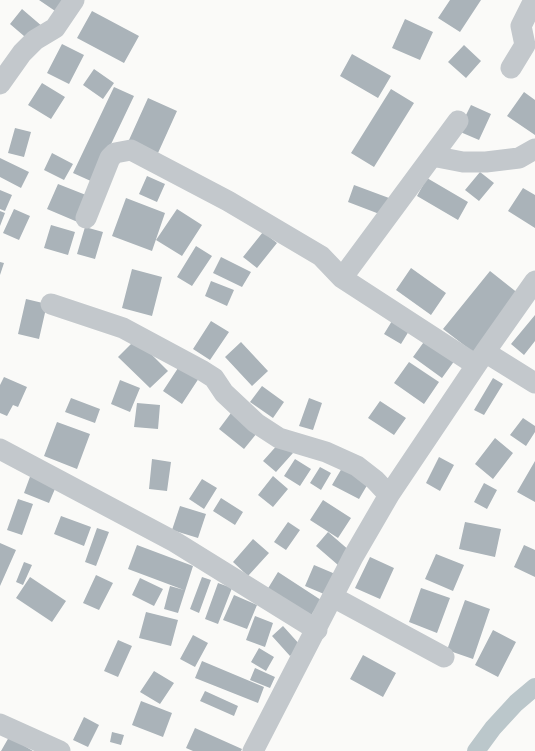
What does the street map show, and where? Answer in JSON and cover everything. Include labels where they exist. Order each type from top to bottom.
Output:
[{"type":"street","points":[[1,81],[22,53],[35,40],[55,28],[74,0]]},
{"type":"street","points":[[511,68],[525,45],[521,26],[534,0]]},
{"type":"street","points":[[342,278],[458,121]]},
{"type":"street","points":[[432,156],[463,162],[486,162],[519,158],[535,149]]},
{"type":"street","points":[[86,218],[110,158],[115,153],[131,150],[228,200],[321,256],[342,278],[480,358],[535,383]]},
{"type":"street","points":[[253,751],[317,630],[353,557],[389,495],[480,358],[535,281]]},
{"type":"street","points":[[51,304],[123,328],[203,371],[214,378],[224,393],[256,423],[279,438],[326,452],[357,466],[375,480],[389,495]]},
{"type":"street","points":[[0,449],[175,542],[317,630]]},
{"type":"street","points":[[333,598],[444,656]]},
{"type":"street","points":[[0,724],[60,751]]},
{"type":"building","points":[[39,0],[72,0],[61,15]]},
{"type":"building","points":[[450,0],[481,0],[460,32],[438,18]]},
{"type":"building","points":[[22,9],[43,27],[31,42],[10,24]]},
{"type":"building","points":[[92,11],[139,36],[124,63],[77,38]]},
{"type":"building","points":[[405,19],[433,32],[420,60],[392,48]]},
{"type":"building","points":[[62,44],[84,55],[69,84],[47,73]]},
{"type":"building","points":[[464,45],[481,61],[466,78],[448,62]]},
{"type":"building","points":[[352,54],[391,76],[378,98],[340,76]]},
{"type":"building","points":[[94,69],[114,83],[103,99],[83,85]]},
{"type":"building","points":[[42,83],[65,97],[51,119],[28,105]]},
{"type":"building","points":[[114,87],[134,96],[93,182],[73,173]]},
{"type":"building","points":[[391,89],[414,103],[374,167],[351,153]]},
{"type":"building","points":[[524,92],[535,100],[535,135],[507,116]]},
{"type":"building","points":[[148,98],[177,111],[158,153],[129,140]]},
{"type":"building","points":[[471,105],[491,114],[479,140],[458,131]]},
{"type":"building","points":[[15,128],[31,132],[24,157],[8,153]]},
{"type":"building","points":[[52,153],[73,164],[64,180],[44,170]]},
{"type":"building","points":[[0,158],[29,172],[21,188],[0,177]]},
{"type":"building","points":[[480,172],[494,183],[479,201],[465,190]]},
{"type":"building","points":[[147,176],[165,184],[157,202],[139,194]]},
{"type":"building","points":[[427,178],[468,202],[458,220],[417,196]]},
{"type":"building","points":[[58,184],[91,197],[80,223],[47,209]]},
{"type":"building","points":[[354,185],[389,198],[382,215],[348,202]]},
{"type":"building","points":[[523,188],[535,195],[535,228],[508,211]]},
{"type":"building","points":[[0,190],[12,195],[5,211],[0,209]]},
{"type":"building","points":[[126,198],[165,213],[152,251],[112,236]]},
{"type":"building","points":[[14,209],[30,216],[19,240],[3,233]]},
{"type":"building","points":[[177,209],[202,225],[182,256],[156,240]]},
{"type":"building","points":[[0,211],[5,213],[0,226]]},
{"type":"building","points":[[51,225],[75,232],[68,255],[44,248]]},
{"type":"building","points":[[85,227],[103,232],[95,259],[77,254]]},
{"type":"building","points":[[263,232],[277,243],[257,268],[243,257]]},
{"type":"building","points":[[196,246],[212,256],[192,286],[177,277]]},
{"type":"building","points":[[221,257],[251,272],[242,287],[213,273]]},
{"type":"building","points":[[0,262],[4,263],[0,275]]},
{"type":"building","points":[[411,268],[446,293],[431,315],[396,290]]},
{"type":"building","points":[[132,269],[162,277],[152,316],[122,308]]},
{"type":"building","points":[[490,271],[519,294],[473,352],[443,329]]},
{"type":"building","points":[[211,281],[234,290],[227,306],[205,296]]},
{"type":"building","points":[[26,299],[47,304],[39,339],[18,334]]},
{"type":"building","points":[[535,315],[535,341],[524,355],[511,344]]},
{"type":"building","points":[[395,316],[412,326],[401,344],[384,334]]},
{"type":"building","points":[[211,321],[229,332],[210,360],[193,349]]},
{"type":"building","points":[[136,339],[168,371],[150,388],[118,357]]},
{"type":"building","points":[[426,339],[455,360],[442,378],[413,357]]},
{"type":"building","points":[[241,342],[268,371],[252,386],[225,357]]},
{"type":"building","points":[[409,362],[439,382],[424,404],[394,383]]},
{"type":"building","points":[[180,365],[199,378],[182,404],[163,391]]},
{"type":"building","points":[[4,377],[27,387],[18,407],[13,405],[7,416],[0,413],[0,385]]},
{"type":"building","points":[[493,378],[503,384],[484,415],[474,410]]},
{"type":"building","points":[[120,380],[140,388],[130,412],[111,404]]},
{"type":"building","points":[[262,386],[284,402],[273,418],[250,402]]},
{"type":"building","points":[[71,398],[100,409],[95,423],[65,412]]},
{"type":"building","points":[[309,398],[322,403],[313,430],[299,426]]},
{"type":"building","points":[[380,401],[406,418],[394,435],[368,418]]},
{"type":"building","points":[[137,403],[160,405],[158,429],[134,427]]},
{"type":"building","points":[[231,413],[257,433],[244,449],[219,429]]},
{"type":"building","points":[[523,418],[535,426],[535,432],[526,446],[510,435]]},
{"type":"building","points":[[57,422],[90,434],[77,469],[44,456]]},
{"type":"building","points":[[495,438],[513,453],[493,479],[475,464]]},
{"type":"building","points":[[280,442],[293,453],[276,472],[263,461]]},
{"type":"building","points":[[439,457],[454,465],[440,491],[426,483]]},
{"type":"building","points":[[152,459],[171,462],[167,491],[149,489]]},
{"type":"building","points":[[295,459],[311,469],[300,486],[284,476]]},
{"type":"building","points":[[535,461],[535,502],[517,492]]},
{"type":"building","points":[[320,467],[331,473],[321,490],[310,483]]},
{"type":"building","points":[[342,468],[369,482],[359,499],[332,485]]},
{"type":"building","points":[[31,474],[57,484],[49,503],[24,493]]},
{"type":"building","points":[[273,476],[288,489],[273,507],[258,495]]},
{"type":"building","points":[[202,479],[217,488],[204,509],[189,499]]},
{"type":"building","points":[[484,483],[497,490],[487,509],[474,502]]},
{"type":"building","points":[[221,498],[243,512],[235,525],[213,511]]},
{"type":"building","points":[[18,499],[33,504],[22,535],[7,530]]},
{"type":"building","points":[[323,500],[351,518],[338,538],[310,520]]},
{"type":"building","points":[[180,506],[206,514],[198,538],[172,530]]},
{"type":"building","points":[[61,516],[91,527],[84,546],[54,534]]},
{"type":"building","points":[[288,522],[300,530],[286,550],[274,542]]},
{"type":"building","points":[[465,522],[501,529],[495,557],[459,549]]},
{"type":"building","points":[[97,528],[109,532],[96,566],[85,562]]},
{"type":"building","points":[[328,532],[350,551],[338,565],[316,546]]},
{"type":"building","points":[[253,539],[269,553],[248,576],[233,562]]},
{"type":"building","points":[[0,543],[16,550],[0,586]]},
{"type":"building","points":[[137,545],[193,566],[178,613],[164,609],[170,586],[184,590],[128,569]]},
{"type":"building","points":[[524,545],[535,550],[535,577],[514,567]]},
{"type":"building","points":[[436,554],[464,565],[453,591],[425,579]]},
{"type":"building","points":[[370,557],[394,568],[380,599],[355,588]]},
{"type":"building","points":[[24,562],[32,565],[23,585],[16,582]]},
{"type":"building","points":[[314,565],[340,576],[331,597],[305,586]]},
{"type":"building","points":[[278,572],[321,600],[310,617],[267,590]]},
{"type":"building","points":[[96,575],[113,583],[99,610],[83,603]]},
{"type":"building","points":[[30,577],[66,601],[52,622],[16,598]]},
{"type":"building","points":[[202,577],[211,580],[199,613],[190,609]]},
{"type":"building","points":[[140,578],[163,589],[154,606],[132,595]]},
{"type":"building","points":[[218,583],[232,588],[218,624],[205,619]]},
{"type":"building","points":[[421,588],[450,598],[437,633],[409,622]]},
{"type":"building","points":[[234,595],[257,605],[247,629],[223,620]]},
{"type":"building","points":[[465,600],[490,609],[473,659],[447,650]]},
{"type":"building","points":[[146,612],[178,620],[171,646],[139,638]]},
{"type":"building","points":[[255,616],[273,623],[265,647],[246,640]]},
{"type":"building","points":[[283,626],[301,646],[290,656],[272,636]]},
{"type":"building","points":[[493,630],[516,642],[498,677],[475,665]]},
{"type":"building","points":[[193,635],[208,643],[195,667],[180,659]]},
{"type":"building","points":[[118,640],[132,646],[118,677],[104,671]]},
{"type":"building","points":[[259,648],[274,657],[266,671],[251,662]]},
{"type":"building","points":[[363,655],[396,673],[383,697],[350,679]]},
{"type":"building","points":[[202,661],[264,687],[258,703],[195,678]]},
{"type":"building","points":[[255,668],[275,677],[270,688],[250,680]]},
{"type":"building","points":[[154,671],[174,683],[160,704],[140,692]]},
{"type":"building","points":[[205,691],[238,706],[234,716],[200,701]]},
{"type":"building","points":[[141,701],[172,713],[163,737],[132,725]]},
{"type":"building","points":[[84,717],[99,725],[88,747],[73,740]]},
{"type":"building","points":[[195,728],[242,749],[241,751],[193,751],[186,748]]},
{"type":"building","points":[[112,732],[124,735],[121,745],[110,742]]},
{"type":"building","points":[[9,737],[33,751],[1,751]]},
{"type":"waterway","points":[[476,751],[493,728],[516,703],[535,687]]}]
